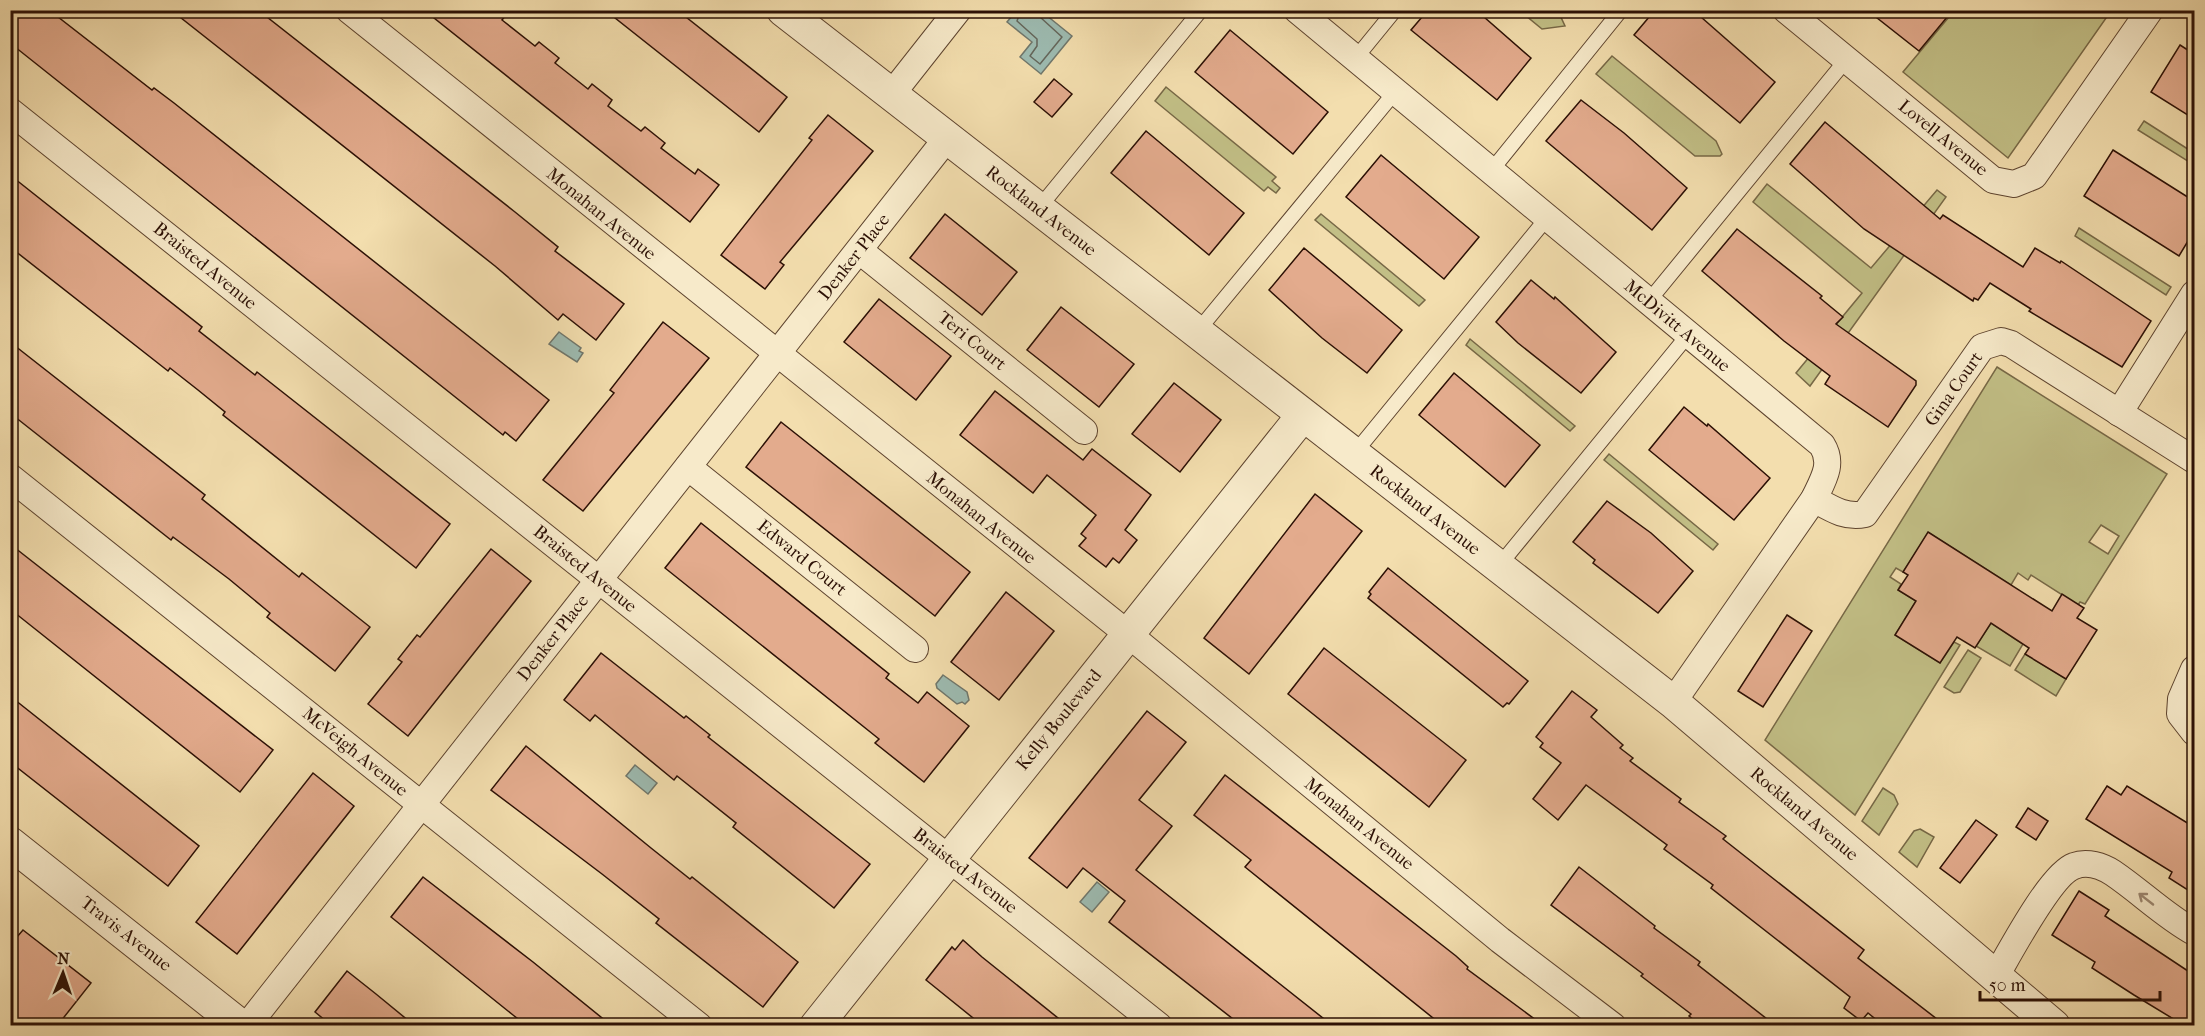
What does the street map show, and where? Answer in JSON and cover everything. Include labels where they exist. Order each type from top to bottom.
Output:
[{"type":"street","name":"Monahan Avenue","points":[[349,10],[777,356],[1128,634],[1500,940],[1613,1026]]},
{"type":"street","name":"Rockland Avenue","points":[[783,10],[1673,702],[2054,1026]]},
{"type":"street","points":[[891,95],[958,10]]},
{"type":"street","name":"McDivitt Avenue","points":[[1297,10],[1822,445],[1829,463],[1814,499],[1673,702]]},
{"type":"street","name":"Lovell Avenue","points":[[1786,10],[1993,180],[2014,184],[2034,176],[2150,10]]},
{"type":"street","name":"Braisted Avenue","points":[[10,111],[1159,1026]]},
{"type":"street","name":"Denker Place","points":[[247,1026],[947,138]]},
{"type":"street","name":"Teri Court","points":[[860,251],[1084,430]]},
{"type":"street","points":[[2119,413],[2194,294]]},
{"type":"street","name":"Gina Court","points":[[1814,499],[1838,513],[1853,516],[1865,514],[1982,347],[2001,340],[2012,344],[2194,460]]},
{"type":"street","name":"Kelly Boulevard","points":[[816,1026],[1303,415]]},
{"type":"street","name":"Edward Court","points":[[688,466],[915,649]]},
{"type":"street","name":"McVeigh Avenue","points":[[10,477],[699,1026]]},
{"type":"street","points":[[2194,669],[2181,699],[2180,714],[2194,732]]},
{"type":"street","name":"Travis Avenue","points":[[10,843],[241,1026]]},
{"type":"street","points":[[1995,976],[2054,882],[2074,866],[2099,866],[2112,872],[2179,924],[2194,932]]},
{"type":"lane","points":[[1038,209],[1201,10]]},
{"type":"lane","points":[[1355,59],[1395,10]]},
{"type":"lane","points":[[1491,171],[1621,10]]},
{"type":"lane","points":[[1648,302],[1846,60]]},
{"type":"lane","points":[[1196,333],[1395,92]]},
{"type":"lane","points":[[1353,455],[1547,218]]},
{"type":"lane","points":[[1498,567],[1688,335]]},
{"type":"shaded area","points":[[1520,11],[1558,11],[1565,26],[1542,29]]},
{"type":"shaded area","points":[[1954,11],[2111,11],[2008,158],[1903,72]]},
{"type":"shaded area","points":[[1612,56],[1716,141],[1722,154],[1720,156],[1695,156],[1596,74]]},
{"type":"shaded area","points":[[1166,87],[1276,177],[1272,181],[1280,188],[1276,193],[1268,187],[1264,191],[1155,101]]},
{"type":"shaded area","points":[[2144,121],[2194,153],[2194,165],[2138,130]]},
{"type":"shaded area","points":[[1767,184],[1871,268],[1937,190],[1946,197],[1810,386],[1796,373],[1862,293],[1753,202]]},
{"type":"shaded area","points":[[1321,214],[1425,300],[1419,306],[1315,220]]},
{"type":"shaded area","points":[[2079,228],[2171,287],[2166,295],[2075,236]]},
{"type":"shaded area","points":[[1470,339],[1575,426],[1570,431],[1466,345]]},
{"type":"shaded area","points":[[1997,367],[2167,474],[2085,604],[2080,602],[2078,605],[2031,575],[2028,580],[2018,573],[2011,585],[1929,533],[1903,572],[1896,568],[1890,577],[1901,584],[1898,590],[1916,601],[1895,635],[1940,663],[1954,642],[1960,645],[1855,815],[1765,740]],"holes":[[[2101,525],[2119,536],[2108,554],[2089,542]]]},
{"type":"shaded area","points":[[1609,454],[1718,544],[1713,550],[1604,460]]},
{"type":"shaded area","points":[[1991,623],[2023,644],[2010,666],[1976,646]]},
{"type":"shaded area","points":[[1968,650],[1981,658],[1960,692],[1954,693],[1944,687]]},
{"type":"shaded area","points":[[2025,654],[2066,679],[2056,696],[2015,670]]},
{"type":"shaded area","points":[[1883,788],[1894,795],[1898,804],[1879,835],[1862,821]]},
{"type":"shaded area","points":[[1920,829],[1934,837],[1917,867],[1899,852],[1914,831]]},
{"type":"water","points":[[1017,10],[1041,11],[1072,36],[1041,74],[1020,57],[1032,42],[1007,22]]},
{"type":"water","points":[[559,332],[581,348],[579,351],[583,353],[577,362],[549,344]]},
{"type":"water","points":[[943,675],[967,692],[969,700],[965,704],[962,702],[957,704],[937,688],[936,684]]},
{"type":"water","points":[[635,765],[657,783],[648,794],[626,776]]},
{"type":"water","points":[[1097,882],[1109,892],[1092,912],[1080,902]]},
{"type":"building","points":[[18,10],[49,10],[152,90],[154,88],[174,103],[549,400],[516,441],[505,432],[503,435],[10,43],[10,20]]},
{"type":"building","points":[[171,10],[258,10],[515,212],[558,247],[555,251],[624,304],[596,340],[563,314],[558,320],[495,266]]},
{"type":"building","points":[[424,10],[510,10],[502,20],[535,46],[539,42],[559,58],[555,63],[588,89],[592,84],[612,100],[608,106],[641,131],[645,127],[665,143],[661,148],[695,174],[698,169],[719,185],[690,222]]},
{"type":"building","points":[[605,10],[677,10],[787,97],[759,132]]},
{"type":"building","points":[[1428,10],[1476,10],[1531,58],[1497,100],[1411,30]]},
{"type":"building","points":[[1655,10],[1693,10],[1775,82],[1740,123],[1634,35]]},
{"type":"building","points":[[1867,10],[1953,10],[1919,51]]},
{"type":"building","points":[[1230,30],[1328,112],[1293,154],[1195,72]]},
{"type":"building","points":[[2180,45],[2194,54],[2194,119],[2151,92]]},
{"type":"building","points":[[1054,79],[1072,94],[1052,117],[1034,102]]},
{"type":"building","points":[[1581,100],[1624,133],[1687,188],[1652,230],[1546,141]]},
{"type":"building","points":[[828,115],[873,151],[780,262],[784,265],[765,289],[721,255],[812,140],[809,138]]},
{"type":"building","points":[[1825,122],[1940,219],[1943,215],[2023,267],[2035,248],[2060,263],[2061,261],[2151,321],[2122,367],[2029,311],[2031,309],[1990,283],[1978,300],[1974,298],[1973,301],[1864,229],[1790,164]]},
{"type":"building","points":[[1146,131],[1244,213],[1209,255],[1111,173]]},
{"type":"building","points":[[2113,150],[2194,201],[2194,231],[2179,256],[2084,196]]},
{"type":"building","points":[[1381,155],[1479,237],[1444,279],[1346,197]]},
{"type":"building","points":[[10,175],[202,327],[199,331],[255,375],[257,372],[450,524],[416,568],[223,415],[225,412],[198,390],[170,368],[168,371],[10,247]]},
{"type":"building","points":[[945,214],[1017,272],[982,315],[910,258]]},
{"type":"building","points":[[1737,229],[1822,296],[1820,298],[1843,317],[1836,324],[1916,381],[1916,385],[1888,427],[1825,384],[1830,376],[1784,341],[1702,271]]},
{"type":"building","points":[[1304,248],[1402,330],[1367,373],[1322,338],[1269,290]]},
{"type":"building","points":[[1531,280],[1554,299],[1555,297],[1616,352],[1581,393],[1518,343],[1496,322]]},
{"type":"building","points":[[879,299],[951,356],[916,400],[844,342]]},
{"type":"building","points":[[1061,307],[1134,364],[1099,407],[1027,350]]},
{"type":"building","points":[[663,322],[709,358],[583,511],[543,480],[614,393],[610,390]]},
{"type":"building","points":[[10,342],[205,495],[202,499],[299,577],[302,573],[370,627],[335,671],[267,617],[270,613],[229,579],[173,537],[171,540],[10,413]]},
{"type":"building","points":[[1454,373],[1540,445],[1505,487],[1419,415]]},
{"type":"building","points":[[1174,383],[1221,420],[1180,472],[1132,434]]},
{"type":"building","points":[[995,391],[1083,460],[1092,449],[1151,495],[1125,530],[1137,540],[1119,563],[1113,558],[1106,567],[1079,546],[1086,538],[1081,534],[1096,515],[1047,475],[1033,493],[960,435]]},
{"type":"building","points":[[1684,407],[1707,426],[1708,424],[1770,478],[1734,520],[1649,450]]},
{"type":"building","points":[[781,422],[970,572],[935,616],[746,467]]},
{"type":"building","points":[[1315,494],[1362,531],[1249,674],[1204,638]]},
{"type":"building","points":[[1607,501],[1651,533],[1693,571],[1658,613],[1593,563],[1595,560],[1573,542]]},
{"type":"building","points":[[701,523],[889,674],[886,678],[918,703],[927,692],[969,726],[924,782],[875,743],[879,739],[665,568]]},
{"type":"building","points":[[1928,532],[2052,611],[2062,594],[2084,608],[2077,618],[2097,630],[2066,679],[2025,654],[2029,648],[1991,623],[1975,648],[1957,637],[1940,663],[1895,635],[1916,601],[1898,590],[1908,575],[1903,572]]},
{"type":"building","points":[[10,544],[273,750],[240,792],[10,609]]},
{"type":"building","points":[[491,549],[531,581],[408,736],[368,704],[402,662],[398,659],[417,635],[420,637]]},
{"type":"building","points":[[1388,568],[1528,681],[1509,704],[1503,707],[1368,598],[1371,594],[1369,592]]},
{"type":"building","points":[[1006,592],[1054,631],[999,700],[951,662]]},
{"type":"building","points":[[1787,615],[1812,631],[1763,707],[1738,691]]},
{"type":"building","points":[[1324,648],[1466,760],[1429,807],[1288,694]]},
{"type":"building","points":[[601,653],[684,718],[686,716],[710,735],[708,737],[870,864],[834,908],[733,827],[736,823],[677,776],[674,780],[595,715],[590,721],[564,700]]},
{"type":"building","points":[[1572,691],[1597,710],[1591,717],[1623,745],[1620,748],[1633,758],[1630,761],[1681,799],[1679,802],[1726,836],[1723,839],[1864,950],[1858,958],[1946,1026],[1884,1026],[1868,1013],[1861,1021],[1844,1008],[1850,997],[1711,888],[1713,885],[1664,849],[1667,845],[1586,785],[1558,820],[1533,799],[1561,763],[1540,747],[1543,743],[1536,737]]},
{"type":"building","points":[[10,696],[199,846],[168,886],[10,762]]},
{"type":"building","points":[[1147,711],[1186,742],[1139,800],[1172,826],[1136,870],[1333,1026],[1242,1026],[1109,922],[1125,901],[1083,868],[1067,888],[1029,858]]},
{"type":"building","points":[[526,746],[690,879],[692,877],[798,962],[763,1007],[656,923],[659,919],[491,790]]},
{"type":"building","points":[[313,773],[354,806],[237,954],[196,922]]},
{"type":"building","points":[[1225,775],[1456,956],[1468,967],[1467,969],[1544,1026],[1443,1026],[1245,867],[1251,860],[1194,815]]},
{"type":"building","points":[[2107,786],[2121,795],[2127,786],[2194,827],[2194,894],[2169,878],[2172,872],[2086,819]]},
{"type":"building","points":[[2028,808],[2048,821],[2036,840],[2016,827]]},
{"type":"building","points":[[1976,820],[1997,835],[1960,883],[1940,868]]},
{"type":"building","points":[[1579,867],[1700,962],[1698,965],[1776,1026],[1701,1026],[1689,1016],[1691,1014],[1641,976],[1643,974],[1551,905]]},
{"type":"building","points":[[423,877],[612,1026],[527,1026],[513,1015],[391,917]]},
{"type":"building","points":[[2079,891],[2109,910],[2105,916],[2194,975],[2194,1026],[2185,1026],[2134,995],[2092,968],[2095,962],[2052,935]]},
{"type":"building","points":[[23,930],[91,983],[57,1026],[10,1026],[10,945]]},
{"type":"building","points":[[963,940],[1068,1026],[983,1026],[926,980],[952,947],[955,950]]},
{"type":"building","points":[[347,971],[415,1026],[332,1026],[315,1012]]}]
